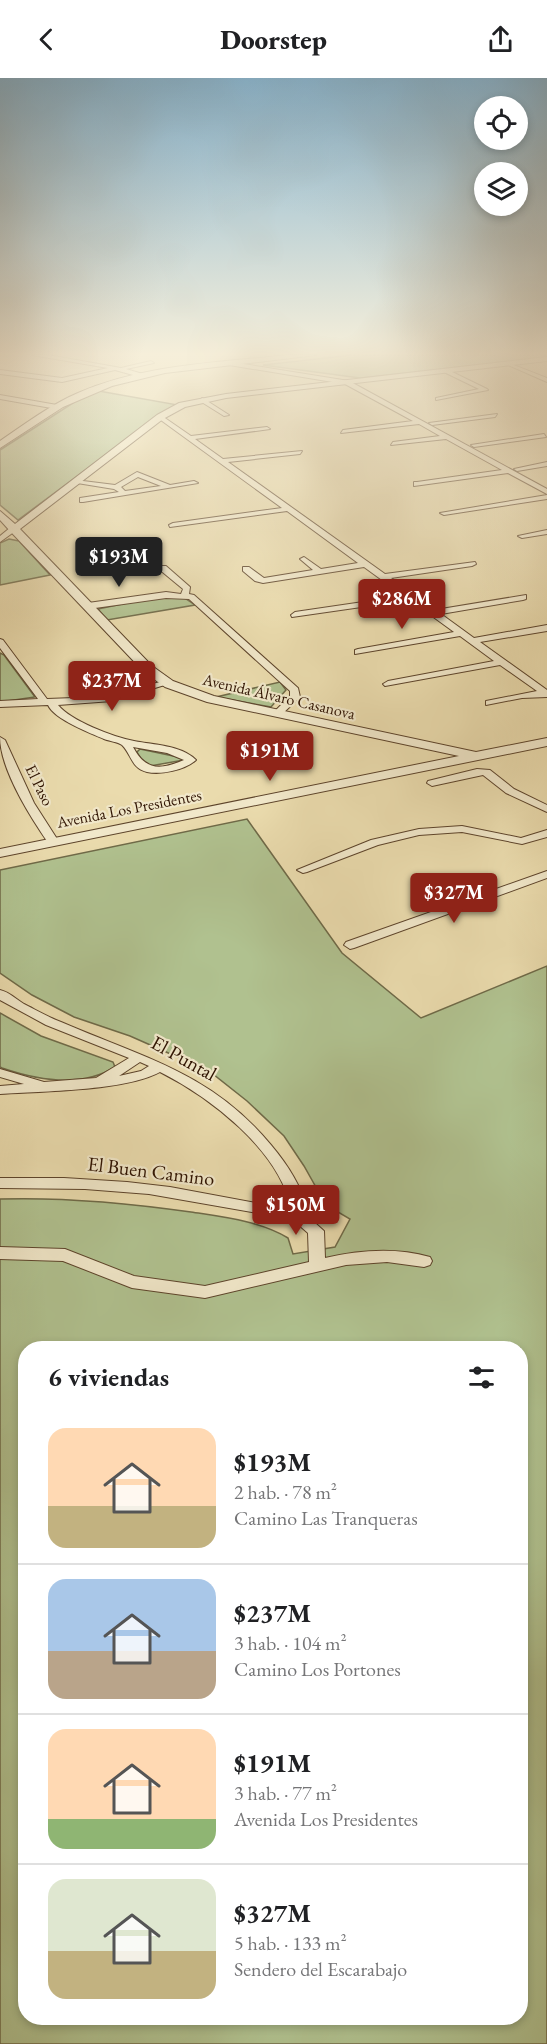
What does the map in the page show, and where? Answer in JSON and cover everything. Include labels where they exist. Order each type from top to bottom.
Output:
[{"type":"street","points":[[0,540],[121,447]]},
{"type":"street","points":[[201,447],[547,694]]},
{"type":"street","points":[[466,447],[547,485]]},
{"type":"street","points":[[477,447],[547,492]]},
{"type":"street","points":[[221,461],[300,452]]},
{"type":"street","points":[[417,484],[547,464]]},
{"type":"street","points":[[116,487],[138,472],[169,487]]},
{"type":"street","points":[[75,482],[116,487],[129,493]]},
{"type":"street","points":[[83,500],[194,483]]},
{"type":"street","points":[[444,513],[547,497]]},
{"type":"street","points":[[173,525],[288,509]]},
{"type":"street","name":"Avenida Álvaro Casanova","points":[[0,514],[148,669],[165,682],[202,696],[273,713],[478,756]]},
{"type":"street","points":[[522,536],[547,532]]},
{"type":"street","points":[[304,559],[320,572]]},
{"type":"street","points":[[246,569],[255,578],[263,581],[365,564]]},
{"type":"street","points":[[384,577],[472,564]]},
{"type":"street","points":[[164,568],[187,590],[184,596]]},
{"type":"street","points":[[89,608],[154,597],[184,596],[197,600],[293,688],[295,697],[273,713]]},
{"type":"street","points":[[295,615],[411,597]]},
{"type":"street","points":[[434,613],[523,597]]},
{"type":"street","points":[[472,641],[547,628]]},
{"type":"street","points":[[358,652],[461,633]]},
{"type":"street","points":[[2,648],[48,702],[71,719],[125,743],[176,754],[191,760],[156,769],[146,769],[125,743]]},
{"type":"street","points":[[388,684],[501,662]]},
{"type":"street","points":[[0,704],[108,699],[165,682]]},
{"type":"street","points":[[489,703],[522,694],[547,694]]},
{"type":"street","name":"El Paso","points":[[0,741],[29,803],[53,842]]},
{"type":"street","name":"Avenida Los Presidentes","points":[[0,853],[547,742]]},
{"type":"street","points":[[432,783],[483,771],[510,791],[547,809]]},
{"type":"street","points":[[533,802],[547,797]]},
{"type":"street","points":[[303,870],[375,842],[419,832],[462,829],[522,841],[547,833]]},
{"type":"street","points":[[350,945],[547,874]]},
{"type":"street","name":"El Puntal","points":[[0,994],[58,1027],[160,1066],[205,1092],[250,1130],[274,1160],[292,1188],[299,1209],[295,1213]]},
{"type":"street","points":[[88,1083],[115,1073],[139,1057]]},
{"type":"street","points":[[0,1090],[57,1087],[135,1077],[160,1066]]},
{"type":"street","points":[[0,1076],[57,1087]]},
{"type":"street","name":"El Buen Camino","points":[[0,1183],[79,1184],[144,1189],[219,1200],[287,1214],[295,1213]]},
{"type":"street","points":[[295,1213],[316,1231],[317,1265]]},
{"type":"street","points":[[0,1253],[65,1256],[132,1282],[205,1292],[346,1259],[387,1256],[424,1261]]},
{"type":"green space","points":[[5,447],[117,447],[18,520],[0,505],[0,450]]},
{"type":"green space","points":[[9,539],[19,541],[50,575],[0,585],[0,543]]},
{"type":"green space","points":[[156,597],[183,597],[195,605],[107,620],[98,609]]},
{"type":"green space","points":[[0,653],[4,655],[35,697],[0,702]]},
{"type":"green space","points":[[280,682],[286,690],[271,707],[216,697]]},
{"type":"green space","points":[[140,749],[184,760],[150,766],[143,763],[137,752]]},
{"type":"green space","points":[[247,819],[342,953],[421,1018],[547,966],[547,2044],[0,2044],[0,1199],[96,1201],[228,1218],[266,1227],[288,1238],[293,1254],[335,1247],[350,1219],[326,1205],[284,1136],[247,1101],[209,1071],[130,1036],[74,1017],[32,995],[0,973],[0,870]]},
{"type":"green space","points":[[0,1013],[41,1036],[113,1062],[115,1067],[102,1074],[74,1080],[30,1076],[2,1068],[0,1067]]}]
